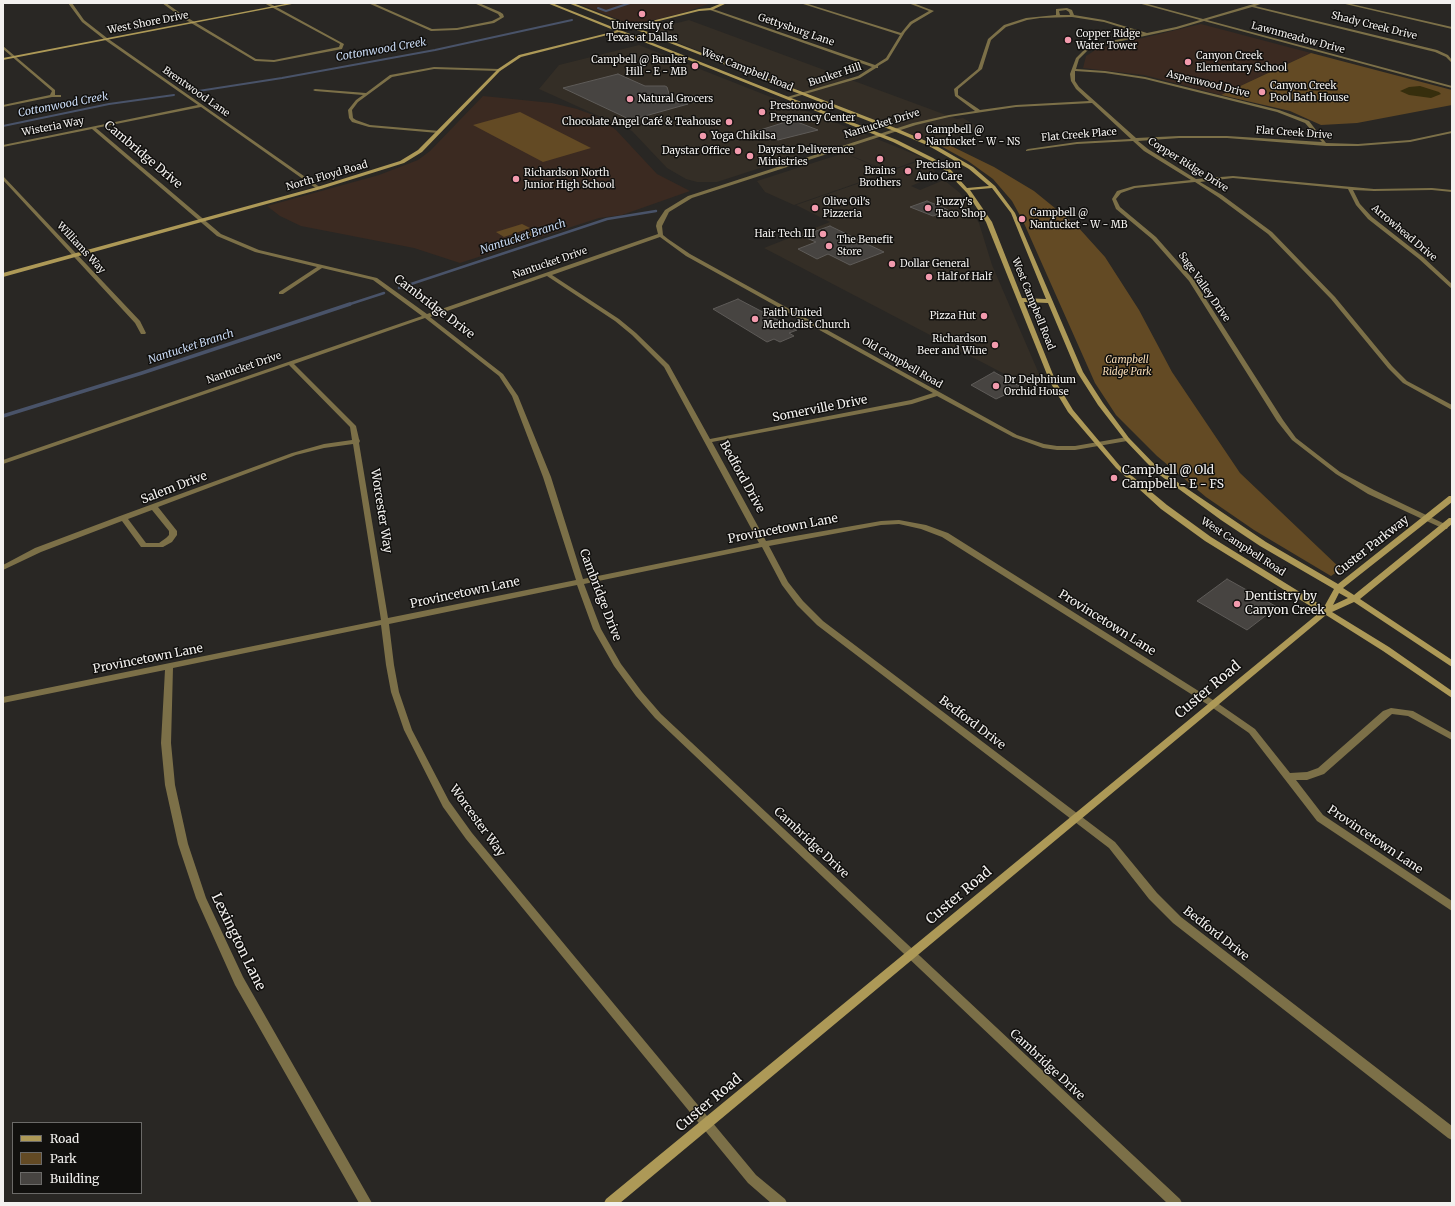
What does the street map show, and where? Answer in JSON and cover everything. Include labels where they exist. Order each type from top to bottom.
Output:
[{"type":"main road","name":"West Shore Drive","points":[[3,59],[295,3]]},
{"type":"main road","name":"West Campbell Road","points":[[549,3],[880,135],[931,159],[948,170],[967,189],[989,222],[1053,382],[1070,411],[1098,445],[1132,481],[1181,520],[1386,649],[1452,695]]},
{"type":"main road","name":"West Campbell Road","points":[[570,3],[896,130],[961,161],[992,186],[1013,213],[1080,372],[1100,404],[1127,439],[1159,472],[1263,544],[1338,588],[1452,664]]},
{"type":"main road","name":"North Floyd Road","points":[[3,275],[319,188],[402,162],[420,151],[499,70],[524,54],[700,10],[710,9],[725,3]]},
{"type":"main road","name":"North Floyd Road","points":[[697,16],[707,12],[710,9]]},
{"type":"main road","name":"North Floyd Road","points":[[620,31],[639,30],[662,25]]},
{"type":"main road","points":[[679,55],[694,52]]},
{"type":"main road","points":[[967,189],[992,186]]},
{"type":"main road","points":[[1020,300],[1050,301]]},
{"type":"main road","name":"Custer Parkway","points":[[1325,612],[1338,588],[1452,498]]},
{"type":"main road","points":[[1325,612],[1354,599],[1452,520]]},
{"type":"main road","name":"Custer Road","points":[[610,1203],[1325,612]]},
{"type":"street","name":"Brentwood Lane","points":[[70,3],[83,21],[106,39],[319,188]]},
{"type":"street","points":[[164,3],[255,60],[274,61],[340,48],[342,44],[266,3]]},
{"type":"street","points":[[370,3],[426,29],[439,31],[493,22],[502,17],[499,13],[476,3]]},
{"type":"street","points":[[802,3],[901,34]]},
{"type":"street","name":"Bunker Hill","points":[[788,98],[859,77],[877,67],[892,54],[901,34],[911,23],[932,11],[910,3]]},
{"type":"street","name":"Lawnmeadow Drive","points":[[1140,3],[1452,87]]},
{"type":"street","name":"Shady Creek Drive","points":[[1241,3],[1436,51],[1447,56],[1452,62]]},
{"type":"street","points":[[1073,70],[1077,59],[1087,49],[1102,44],[1148,35],[1203,21],[1261,3]]},
{"type":"street","points":[[1343,3],[1452,28]]},
{"type":"street","name":"Gettysburg Lane","points":[[710,9],[877,67]]},
{"type":"street","points":[[1058,16],[1057,10],[1066,9],[1070,11],[1072,16]]},
{"type":"street","points":[[980,112],[959,98],[956,94],[956,90],[980,69],[984,50],[990,37],[1001,28],[1030,18],[1072,16],[1098,20],[1148,35]]},
{"type":"street","points":[[3,47],[54,91],[52,96]]},
{"type":"street","points":[[438,132],[369,126],[354,121],[351,118],[350,110],[366,94],[391,76],[416,70],[434,68],[499,70]]},
{"type":"street","name":"Copper Ridge Drive","points":[[1073,70],[1072,74],[1077,88],[1133,140],[1157,158],[1196,180],[1256,222],[1282,243],[1333,298],[1390,367],[1405,382],[1452,408]]},
{"type":"street","name":"Aspenwood Drive","points":[[1073,70],[1105,72],[1145,78],[1278,111],[1307,122],[1326,145]]},
{"type":"street","points":[[315,90],[366,94]]},
{"type":"street","points":[[3,106],[52,96],[60,96]]},
{"type":"street","name":"Nantucket Drive","points":[[3,462],[661,235],[660,222],[667,211],[677,203],[690,197],[932,119],[1023,106],[1092,102]]},
{"type":"street","name":"Wisteria Way","points":[[3,146],[201,106]]},
{"type":"street","name":"Cambridge Drive","points":[[93,128],[219,235],[242,246],[375,279],[426,316],[501,375],[515,396],[547,477],[580,582],[605,646],[639,694],[658,716],[1176,1203]]},
{"type":"street","name":"Flat Creek Drive","points":[[1133,140],[1214,137],[1326,145],[1391,143],[1452,132]]},
{"type":"street","name":"Flat Creek Place","points":[[1028,150],[1077,143],[1133,140]]},
{"type":"street","name":"Williams Way","points":[[3,177],[138,322],[143,333]]},
{"type":"street","name":"Sage Valley Drive","points":[[1444,527],[1371,492],[1338,473],[1294,439],[1280,422],[1191,280],[1154,238],[1114,203],[1118,192],[1128,188],[1220,177],[1249,177],[1350,188],[1452,192]]},
{"type":"street","name":"Arrowhead Drive","points":[[1350,188],[1358,205],[1370,218],[1421,258],[1452,287]]},
{"type":"street","name":"Old Campbell Road","points":[[661,235],[672,245],[688,255],[1001,430],[1028,442],[1057,448],[1098,445],[1127,439]]},
{"type":"street","points":[[281,293],[322,266]]},
{"type":"street","name":"Bedford Drive","points":[[547,274],[617,320],[667,366],[785,583],[800,603],[820,623],[1112,845],[1153,896],[1177,920],[1452,1134]]},
{"type":"street","name":"Worcester Way","points":[[290,362],[350,421],[353,426],[357,441],[395,692],[408,730],[446,804],[469,836],[752,1179],[781,1203]]},
{"type":"street","name":"Somerville Drive","points":[[708,441],[912,402],[936,394]]},
{"type":"street","name":"Salem Drive","points":[[3,568],[38,550],[294,454],[324,446],[357,441]]},
{"type":"street","points":[[123,518],[144,545],[160,545],[169,540],[173,534],[173,531],[154,507]]},
{"type":"street","name":"Provincetown Lane","points":[[3,700],[765,544],[881,523],[899,522],[923,527],[945,535],[1213,704],[1252,731],[1320,818],[1452,907]]},
{"type":"street","name":"Lexington Lane","points":[[169,667],[166,743],[170,785],[183,844],[200,898],[239,981],[366,1203]]},
{"type":"street","points":[[1289,777],[1308,776],[1321,771],[1386,713],[1391,711],[1410,713],[1452,738]]},
{"type":"shaded area","name":"University of Texas at Dallas","points":[[577,3],[712,3],[682,13],[638,24],[630,24]]},
{"type":"shaded area","points":[[689,20],[957,119],[963,118],[983,130],[957,135],[933,143],[679,43],[650,30]]},
{"type":"shaded area","name":"Canyon Creek Elementary School","points":[[1201,24],[1311,53],[1221,95],[1144,75],[1083,68],[1086,56],[1097,49]]},
{"type":"shaded area","points":[[639,45],[924,158],[888,171],[828,146],[717,182],[697,182],[686,179],[667,168],[632,131],[539,89],[559,65]]},
{"type":"shaded area","name":"Richardson North Junior High School","points":[[483,96],[552,103],[577,109],[596,116],[616,130],[657,174],[690,191],[622,215],[599,218],[460,263],[414,248],[301,226],[280,216],[267,206],[379,175],[418,160],[430,151]]},
{"type":"shaded area","points":[[844,153],[888,172],[922,160],[929,163],[937,175],[911,186],[920,190],[944,180],[960,193],[979,223],[992,265],[1046,390],[1037,389],[1014,379],[764,248],[830,222],[796,205],[883,175],[899,181],[883,174],[794,205],[765,192],[757,181]]},
{"type":"green space","points":[[1311,53],[1452,90],[1452,105],[1357,123],[1321,125],[1290,111],[1221,95]]},
{"type":"green space","points":[[520,112],[591,148],[543,162],[473,125]]},
{"type":"green space","name":"Campbell Ridge Park","points":[[945,143],[994,167],[1034,191],[1077,226],[1105,257],[1139,310],[1172,372],[1240,473],[1341,569],[1331,576],[1254,530],[1206,497],[1157,456],[1116,415],[1095,383],[1023,221],[1012,201],[993,179],[968,161],[939,145]]},
{"type":"green space","points":[[522,224],[530,228],[504,237],[496,232]]},
{"type":"green space","points":[[532,230],[540,234],[514,243],[506,238]]},
{"type":"sand","points":[[1420,86],[1441,94],[1431,98],[1409,95],[1400,91],[1409,87]]},
{"type":"building","name":"Natural Grocers","points":[[618,74],[645,86],[665,86],[667,87],[670,97],[688,104],[631,120],[563,88]]},
{"type":"building","points":[[792,120],[818,130],[778,140],[757,131]]},
{"type":"building","name":"Fuzzy's Taco Shop","points":[[927,201],[948,210],[933,216],[910,207]]},
{"type":"building","points":[[830,226],[884,252],[850,265],[828,254],[817,259],[798,249],[816,242],[802,236]]},
{"type":"building","name":"Faith United Methodist Church","points":[[738,299],[797,330],[789,333],[794,336],[780,342],[774,339],[767,342],[713,309]]},
{"type":"building","name":"Dr Delphinium Orchid House","points":[[994,372],[1021,387],[996,399],[971,385]]},
{"type":"building","name":"Dentistry by Canyon Creek","points":[[1227,579],[1277,607],[1247,630],[1197,601]]},
{"type":"waterway","name":"Cottonwood Creek","points":[[598,8],[606,11],[630,3]]},
{"type":"waterway","name":"Cottonwood Creek","points":[[192,92],[282,78],[435,50],[572,20]]},
{"type":"waterway","name":"Cottonwood Creek","points":[[3,126],[109,104],[174,95]]},
{"type":"waterway","name":"Nantucket Branch","points":[[399,288],[607,219],[656,211]]},
{"type":"waterway","name":"Nantucket Branch","points":[[347,305],[384,293]]},
{"type":"waterway","name":"Nantucket Branch","points":[[3,416],[142,373],[350,304]]},
{"type":"place","name":"University of Texas at Dallas","points":[[642,14]]},
{"type":"place","name":"Copper Ridge Water Tower","points":[[1068,40]]},
{"type":"place","name":"Canyon Creek Elementary School","points":[[1188,62]]},
{"type":"place","name":"Campbell @ Bunker Hill - E - MB","points":[[695,66]]},
{"type":"place","name":"Canyon Creek Pool Bath House","points":[[1262,92]]},
{"type":"place","name":"Natural Grocers","points":[[630,99]]},
{"type":"place","name":"Prestonwood Pregnancy Center","points":[[762,112]]},
{"type":"place","name":"Chocolate Angel Café & Teahouse","points":[[729,122]]},
{"type":"place","name":"Yoga Chikilsa","points":[[703,136]]},
{"type":"place","name":"Campbell @ Nantucket - W - NS","points":[[918,136]]},
{"type":"place","name":"Daystar Office","points":[[738,151]]},
{"type":"place","name":"Daystar Deliverence Ministries","points":[[750,156]]},
{"type":"place","name":"Brains Brothers","points":[[880,159]]},
{"type":"place","name":"Precision Auto Care","points":[[908,171]]},
{"type":"place","name":"Richardson North Junior High School","points":[[516,179]]},
{"type":"place","name":"Olive Oil's Pizzeria","points":[[815,208]]},
{"type":"place","name":"Fuzzy's Taco Shop","points":[[928,208]]},
{"type":"place","name":"Campbell @ Nantucket - W - MB","points":[[1022,219]]},
{"type":"place","name":"Hair Tech III","points":[[823,234]]},
{"type":"place","name":"The Benefit Store","points":[[829,246]]},
{"type":"place","name":"Dollar General","points":[[892,264]]},
{"type":"place","name":"Half of Half","points":[[929,277]]},
{"type":"place","name":"Pizza Hut","points":[[984,316]]},
{"type":"place","name":"Faith United Methodist Church","points":[[755,319]]},
{"type":"place","name":"Richardson Beer and Wine","points":[[995,345]]},
{"type":"place","name":"Dr Delphinium Orchid House","points":[[996,386]]},
{"type":"place","name":"Campbell @ Old Campbell - E - FS","points":[[1114,478]]},
{"type":"place","name":"Dentistry by Canyon Creek","points":[[1237,604]]}]
